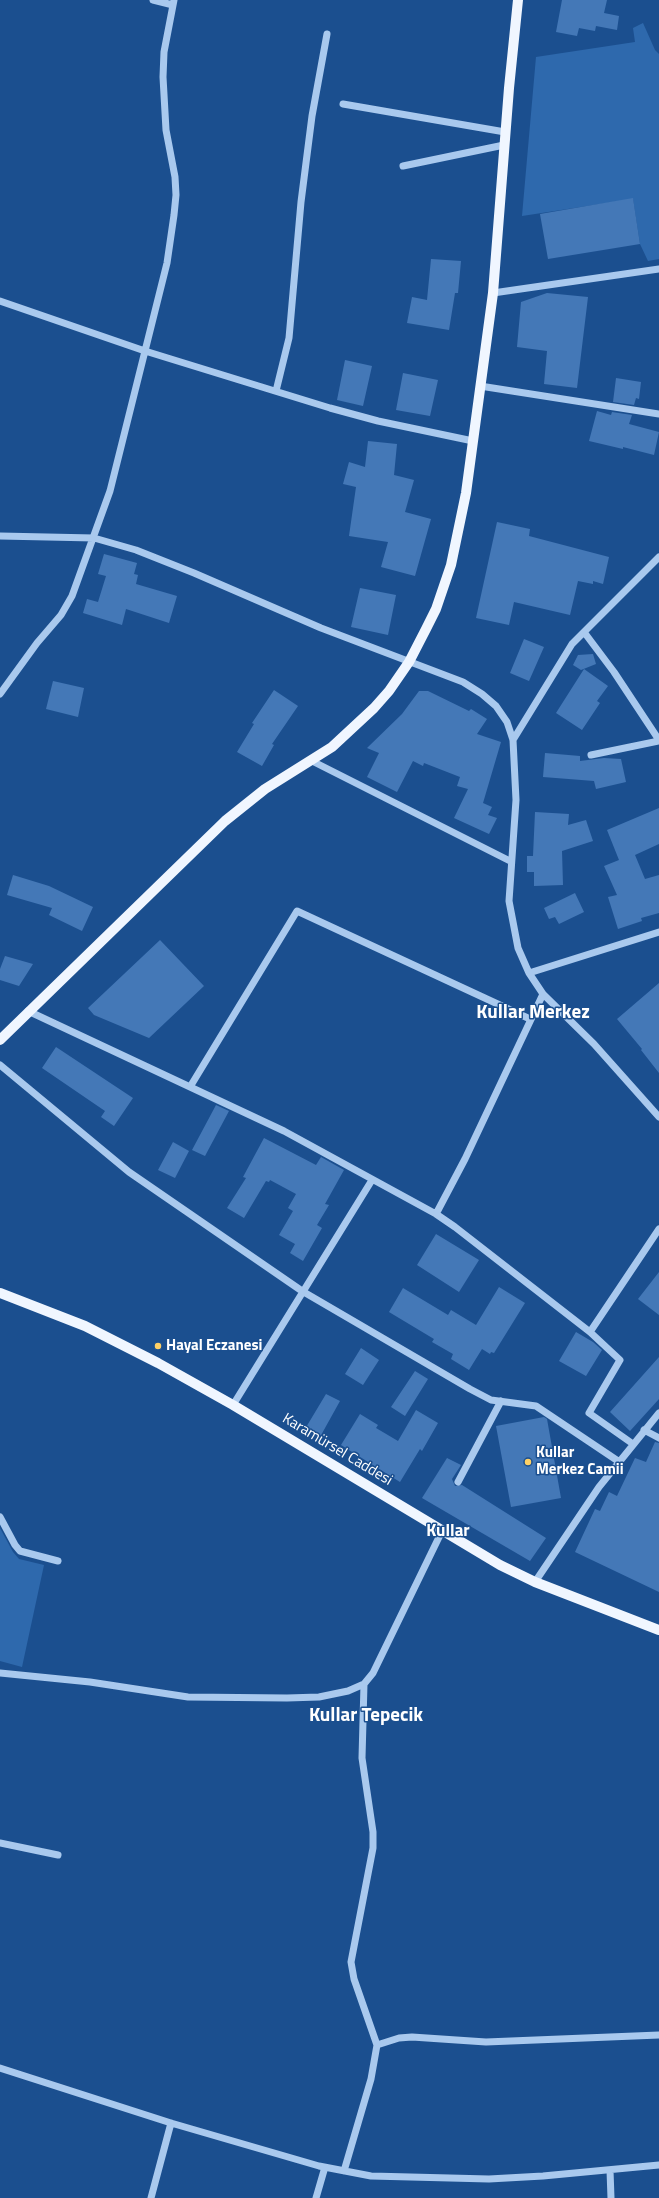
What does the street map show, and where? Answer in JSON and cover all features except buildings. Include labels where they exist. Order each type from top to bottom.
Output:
[{"type":"main road","points":[[0,1040],[28,1011],[225,821],[265,789],[332,748],[374,708],[389,691],[409,662],[436,608],[451,565],[466,493],[493,293],[505,132],[518,0]]},
{"type":"main road","name":"Karamürsel Caddesi","points":[[0,1293],[39,1306],[85,1326],[233,1405],[500,1565],[535,1582],[659,1630]]},
{"type":"street","points":[[0,694],[37,643],[61,615],[79,580],[110,491],[167,263],[176,195],[174,163],[166,130],[163,77],[164,52],[173,3],[153,0]]},
{"type":"street","points":[[276,391],[289,338],[301,202],[310,132],[328,34]]},
{"type":"street","points":[[343,104],[505,132]]},
{"type":"street","points":[[403,166],[504,145]]},
{"type":"street","points":[[493,293],[659,269]]},
{"type":"street","points":[[0,301],[145,351],[276,391],[378,421],[473,441]]},
{"type":"street","points":[[480,386],[659,414]]},
{"type":"street","points":[[0,536],[94,538],[174,564],[321,628],[463,682],[482,694],[496,706],[507,722],[513,740],[516,800],[510,861],[510,915],[518,948],[529,973],[543,994],[594,1044],[659,1117]]},
{"type":"street","points":[[513,740],[572,644],[659,557]]},
{"type":"street","points":[[584,632],[614,672],[659,740],[592,755]]},
{"type":"street","points":[[312,761],[510,861]]},
{"type":"street","points":[[190,1087],[297,911],[530,1019]]},
{"type":"street","points":[[529,973],[659,932]]},
{"type":"street","points":[[436,1214],[465,1159],[543,994]]},
{"type":"street","points":[[28,1011],[284,1131],[436,1214],[540,1292],[590,1332],[620,1360],[589,1414],[633,1444]]},
{"type":"street","points":[[0,1065],[130,1172],[302,1291],[491,1400],[536,1406],[618,1461]]},
{"type":"street","points":[[233,1405],[302,1291],[372,1180]]},
{"type":"street","points":[[590,1332],[659,1229]]},
{"type":"street","points":[[458,1482],[501,1401]]},
{"type":"street","points":[[535,1582],[618,1461],[659,1414]]},
{"type":"street","points":[[644,1430],[659,1438]]},
{"type":"street","points":[[0,1518],[20,1551],[58,1561]]},
{"type":"street","points":[[0,1673],[90,1682],[158,1694],[204,1697],[319,1697],[348,1691],[364,1684],[375,1668],[442,1531]]},
{"type":"street","points":[[344,2171],[371,2079],[377,2044],[356,1986],[351,1962],[373,1848],[373,1825],[362,1758],[364,1684]]},
{"type":"street","points":[[0,1844],[58,1855]]},
{"type":"street","points":[[377,2044],[399,2038],[412,2037],[486,2042],[659,2035]]},
{"type":"street","points":[[0,2068],[171,2123],[325,2167],[371,2176],[489,2179],[659,2165]]},
{"type":"street","points":[[151,2198],[171,2123]]},
{"type":"street","points":[[316,2198],[325,2167]]},
{"type":"street","points":[[610,2170],[611,2198]]},
{"type":"shaded area","points":[[643,23],[655,50],[659,54],[659,259],[648,261],[640,244],[633,199],[522,216],[536,57],[635,42],[633,28]]},
{"type":"shaded area","points":[[0,1528],[13,1552],[19,1559],[44,1565],[22,1667],[0,1661]]},
{"type":"place","name":"Hayal Eczanesi","points":[[158,1346]]},
{"type":"place","name":"Kullar Merkez Camii","points":[[528,1462]]},
{"type":"district","name":"Kullar Merkez","points":[[533,1013]]},
{"type":"district","name":"Kullar","points":[[448,1532]]},
{"type":"district","name":"Kullar Tepecik","points":[[366,1716]]}]
